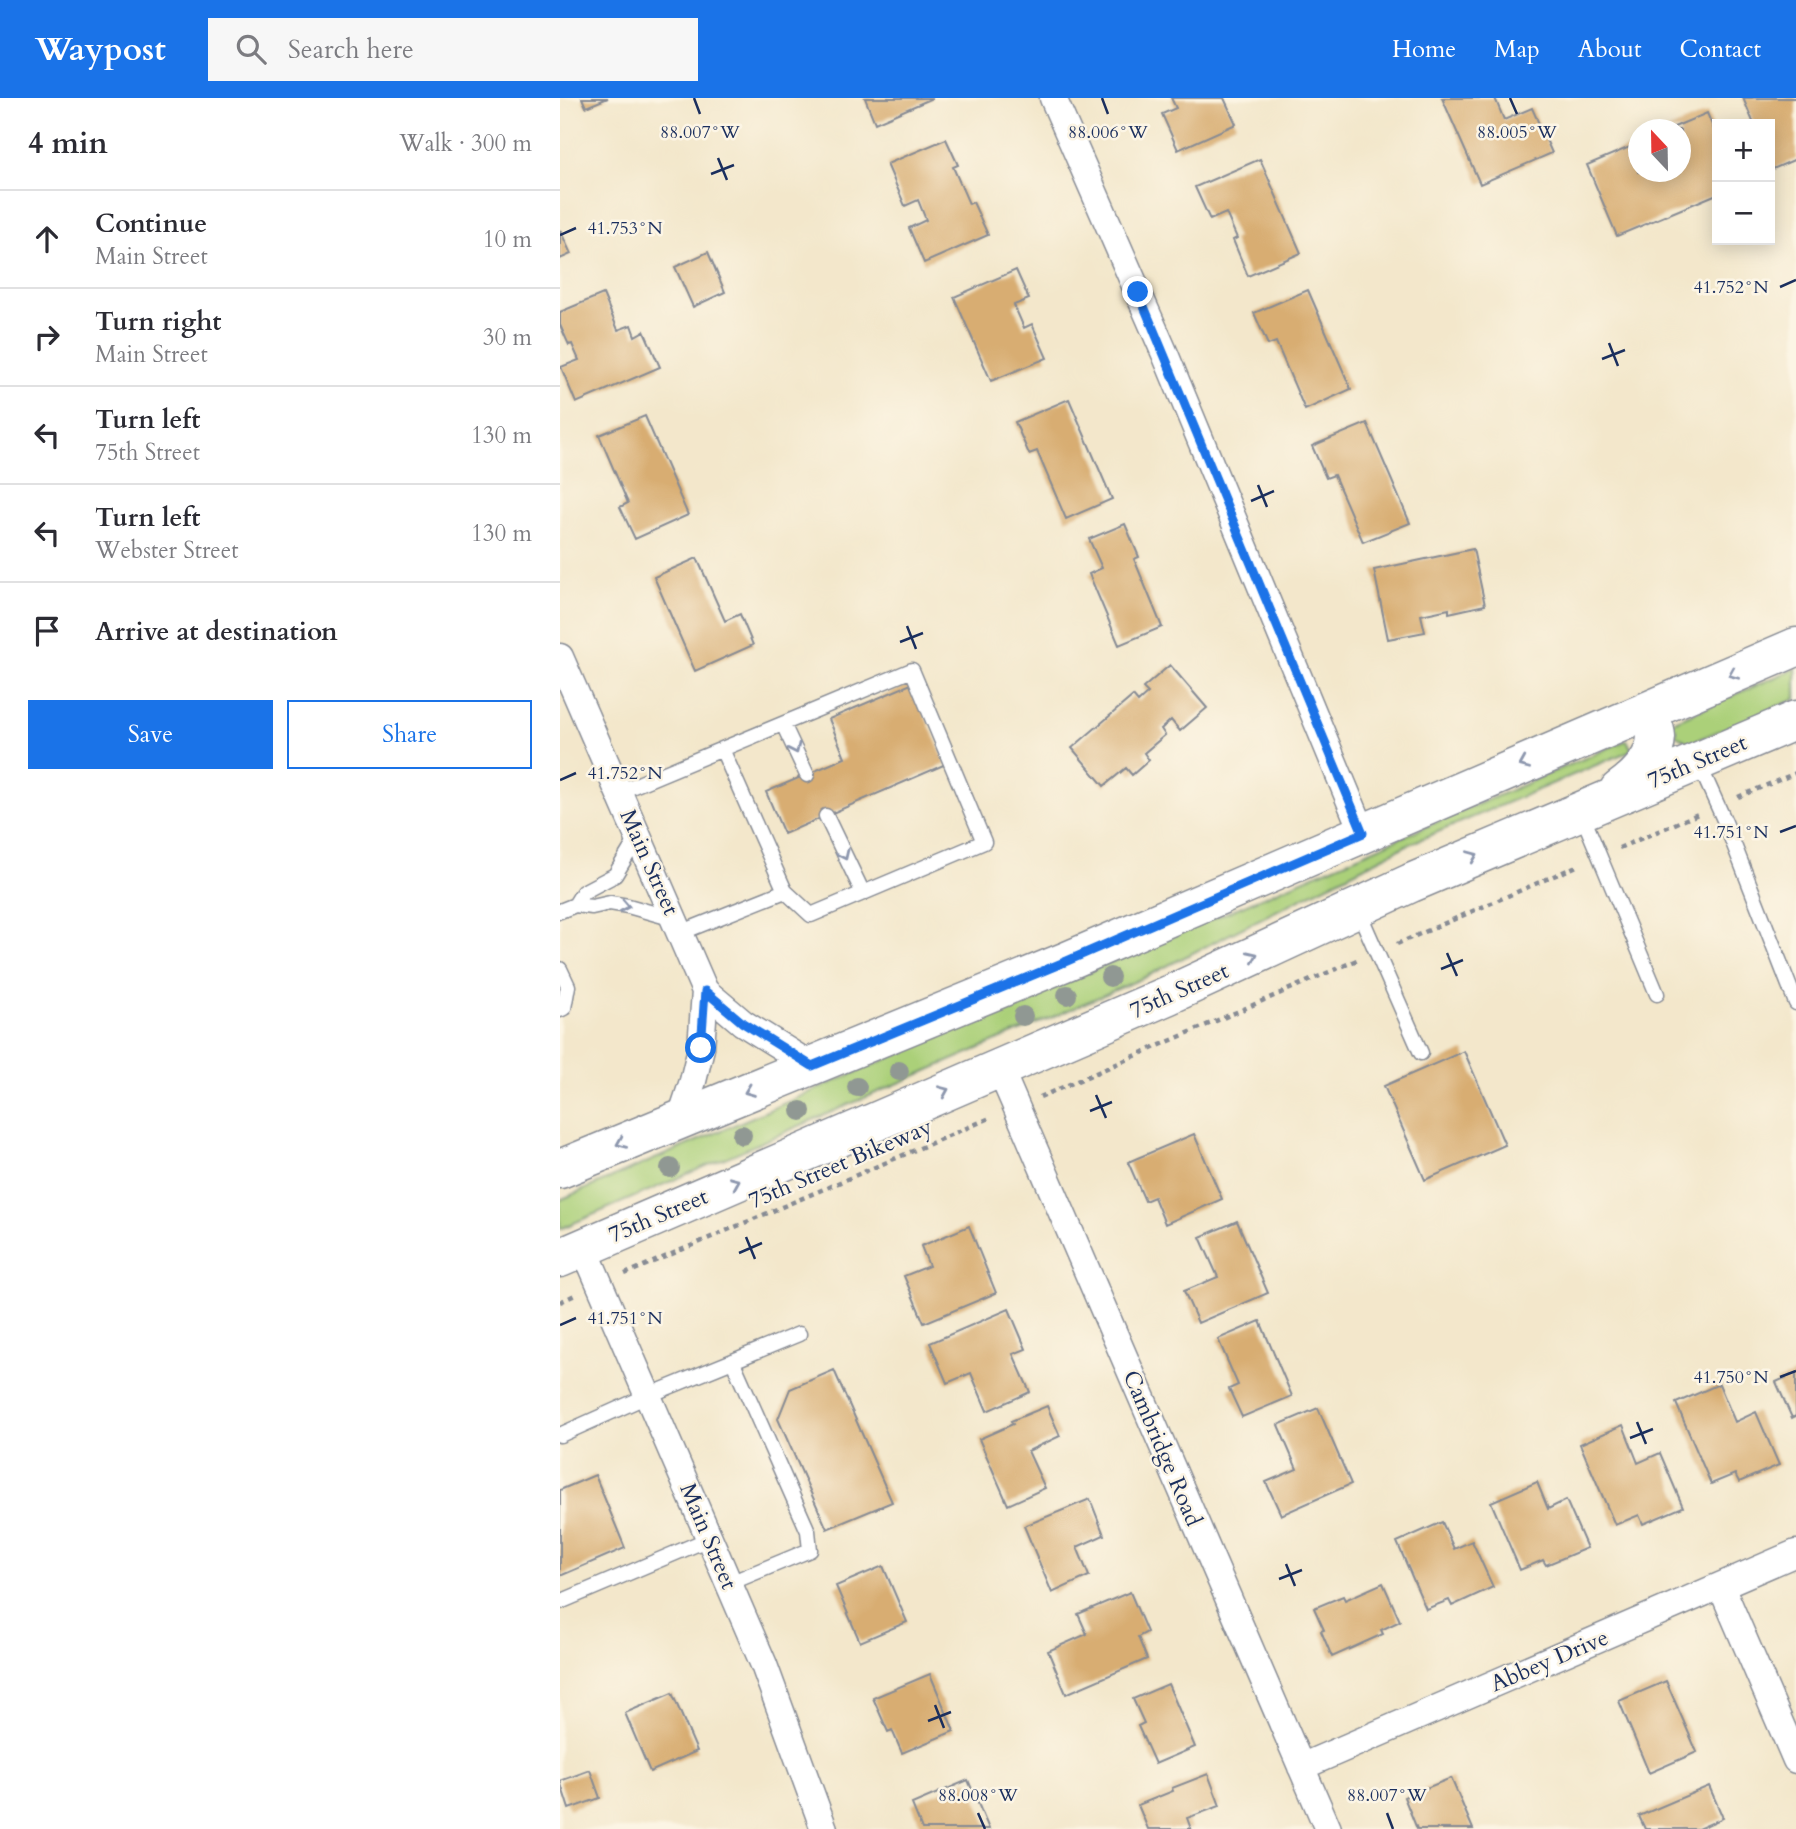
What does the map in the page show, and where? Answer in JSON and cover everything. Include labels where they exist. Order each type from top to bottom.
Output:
[{"type":"main road","points":[[560,1169],[681,1117],[1067,961],[1796,647]]},
{"type":"main road","points":[[1595,804],[1634,780],[1652,756],[1656,735],[1648,711]]},
{"type":"main road","name":"75th Street","points":[[572,1253],[1169,995],[1595,804],[1796,720]]},
{"type":"street","points":[[1053,98],[1161,347],[1363,833]]},
{"type":"street","name":"Main Street","points":[[560,657],[567,692],[619,792],[705,991],[743,1023],[812,1066]]},
{"type":"street","name":"Main Street","points":[[681,1117],[701,1048],[705,991]]},
{"type":"street","name":"Cambridge Road","points":[[999,1067],[1328,1829]]},
{"type":"street","name":"Main Street","points":[[572,1253],[648,1396],[711,1538],[764,1665],[824,1829]]},
{"type":"street","name":"Abbey Drive","points":[[1301,1767],[1796,1553]]},
{"type":"street","points":[[1721,1586],[1796,1760]]},
{"type":"lane","points":[[619,792],[722,749],[783,724],[912,670],[984,842],[811,915],[785,891],[722,749]]},
{"type":"lane","points":[[783,724],[807,775]]},
{"type":"lane","points":[[1697,761],[1725,822],[1796,1003]]},
{"type":"lane","points":[[1595,804],[1657,994]]},
{"type":"lane","points":[[826,816],[863,894]]},
{"type":"lane","points":[[575,905],[583,892],[615,875],[638,836]]},
{"type":"lane","points":[[560,911],[575,905],[628,906],[677,926],[785,891]]},
{"type":"lane","points":[[1358,908],[1421,1053]]},
{"type":"lane","points":[[560,969],[568,986],[564,1008],[560,1010]]},
{"type":"lane","points":[[560,1435],[799,1335]]},
{"type":"lane","points":[[730,1583],[810,1550],[808,1531],[733,1362]]},
{"type":"lane","points":[[560,1602],[711,1538]]},
{"type":"path","points":[[1748,793],[1796,773]]},
{"type":"path","points":[[1611,851],[1689,818]]},
{"type":"path","points":[[1407,940],[1590,861]]},
{"type":"path","points":[[1050,1093],[1350,963]]},
{"type":"path","name":"75th Street Bikeway","points":[[635,1269],[981,1122]]},
{"type":"green space","points":[[1796,668],[1796,699],[1690,743],[1668,730],[1670,723]]},
{"type":"green space","points":[[1627,740],[1632,750],[1407,845],[1143,978],[560,1229],[560,1200]]},
{"type":"building","points":[[582,98],[608,98],[586,107]]},
{"type":"building","points":[[865,98],[933,98],[875,123]]},
{"type":"building","points":[[1171,98],[1224,98],[1236,124],[1178,150],[1162,114],[1176,108]]},
{"type":"building","points":[[1442,98],[1495,98],[1504,120],[1532,108],[1552,153],[1480,184]]},
{"type":"building","points":[[1743,98],[1796,98],[1796,159],[1775,168],[1775,119],[1752,119]]},
{"type":"building","points":[[1707,113],[1712,125],[1712,196],[1617,236],[1587,165],[1628,148],[1628,182],[1691,182],[1691,120]]},
{"type":"building","points":[[946,139],[958,165],[953,167],[969,204],[973,202],[988,235],[924,263],[909,228],[926,220],[918,200],[905,206],[887,164]]},
{"type":"building","points":[[1260,159],[1301,253],[1248,276],[1233,240],[1237,238],[1226,213],[1210,220],[1195,187]]},
{"type":"building","points":[[560,230],[571,254],[560,259]]},
{"type":"building","points":[[708,252],[725,292],[693,307],[675,267]]},
{"type":"building","points":[[1016,270],[1029,299],[1014,305],[1024,328],[1032,324],[1047,358],[991,381],[954,297]]},
{"type":"building","points":[[1308,290],[1351,389],[1305,410],[1276,342],[1268,345],[1254,313]]},
{"type":"building","points":[[603,294],[618,330],[631,325],[635,336],[644,331],[660,367],[576,403],[561,367],[579,360],[560,325],[560,312]]},
{"type":"building","points":[[1069,399],[1112,499],[1066,519],[1037,451],[1029,454],[1015,422]]},
{"type":"building","points":[[645,416],[688,515],[635,539],[620,507],[628,503],[599,435]]},
{"type":"building","points":[[1367,423],[1410,523],[1363,542],[1334,475],[1326,478],[1312,446]]},
{"type":"building","points":[[1125,524],[1139,557],[1134,559],[1162,627],[1119,645],[1089,574],[1102,568],[1089,539]]},
{"type":"building","points":[[1473,549],[1485,605],[1449,613],[1449,609],[1421,615],[1425,632],[1388,639],[1374,570]]},
{"type":"building","points":[[697,558],[725,621],[740,614],[753,645],[695,671],[654,577]]},
{"type":"building","points":[[1170,665],[1207,708],[1180,731],[1171,720],[1161,729],[1165,735],[1144,753],[1149,760],[1132,775],[1126,768],[1104,786],[1072,748],[1133,696],[1138,702],[1148,693],[1143,688]]},
{"type":"building","points":[[911,684],[946,764],[784,834],[766,792],[845,758],[829,719]]},
{"type":"building","points":[[1464,1051],[1505,1145],[1425,1180],[1384,1086]]},
{"type":"building","points":[[1194,1134],[1222,1199],[1165,1224],[1154,1197],[1145,1201],[1128,1162]]},
{"type":"building","points":[[1237,1221],[1268,1293],[1198,1323],[1184,1291],[1218,1277],[1200,1237]]},
{"type":"building","points":[[969,1226],[996,1293],[924,1323],[904,1276],[929,1266],[921,1246]]},
{"type":"building","points":[[1009,1309],[1026,1349],[1013,1354],[1030,1392],[987,1411],[971,1373],[947,1383],[930,1343]]},
{"type":"building","points":[[1260,1321],[1292,1396],[1242,1417],[1229,1389],[1238,1385],[1218,1339]]},
{"type":"building","points":[[834,1370],[892,1502],[827,1529],[778,1419],[790,1389]]},
{"type":"building","points":[[1796,1373],[1796,1416],[1792,1418],[1776,1382]]},
{"type":"building","points":[[1719,1384],[1735,1422],[1756,1412],[1779,1465],[1739,1482],[1735,1474],[1711,1484],[1676,1403]]},
{"type":"building","points":[[1047,1406],[1060,1436],[1028,1451],[1045,1488],[1008,1505],[979,1439],[1013,1424],[1011,1421]]},
{"type":"building","points":[[1318,1408],[1351,1484],[1281,1515],[1266,1482],[1297,1469],[1278,1425]]},
{"type":"building","points":[[1623,1425],[1638,1463],[1660,1453],[1683,1507],[1643,1524],[1639,1515],[1615,1525],[1580,1444]]},
{"type":"building","points":[[595,1475],[625,1548],[560,1576],[560,1490]]},
{"type":"building","points":[[1537,1482],[1548,1509],[1566,1500],[1587,1548],[1546,1565],[1543,1560],[1520,1570],[1491,1502]]},
{"type":"building","points":[[1090,1499],[1104,1535],[1077,1547],[1089,1576],[1052,1593],[1024,1526]]},
{"type":"building","points":[[1442,1522],[1454,1549],[1472,1541],[1493,1587],[1452,1606],[1449,1600],[1426,1609],[1397,1542]]},
{"type":"building","points":[[883,1566],[907,1622],[860,1642],[836,1586]]},
{"type":"building","points":[[1383,1583],[1400,1621],[1381,1630],[1383,1634],[1332,1657],[1314,1608],[1343,1596],[1345,1600]]},
{"type":"building","points":[[1130,1592],[1147,1632],[1138,1637],[1147,1659],[1066,1694],[1048,1651],[1087,1634],[1078,1614]]},
{"type":"building","points":[[930,1674],[954,1731],[902,1753],[892,1730],[888,1732],[873,1698]]},
{"type":"building","points":[[1666,1681],[1697,1752],[1649,1773],[1619,1701]]},
{"type":"building","points":[[1168,1684],[1195,1747],[1155,1764],[1138,1726],[1144,1723],[1133,1699]]},
{"type":"building","points":[[672,1693],[697,1751],[650,1772],[625,1713]]},
{"type":"building","points":[[590,1770],[600,1798],[569,1809],[560,1781]]},
{"type":"building","points":[[1208,1774],[1220,1806],[1187,1818],[1191,1829],[1148,1829],[1138,1805]]},
{"type":"building","points":[[1451,1778],[1473,1829],[1417,1829],[1404,1797]]},
{"type":"building","points":[[968,1780],[989,1829],[922,1829],[912,1804]]},
{"type":"building","points":[[1709,1786],[1723,1818],[1698,1829],[1645,1829],[1639,1816]]},
{"type":"route","points":[[701,1048],[705,991],[743,1023],[812,1066],[1067,961],[1363,833],[1138,292]]}]
